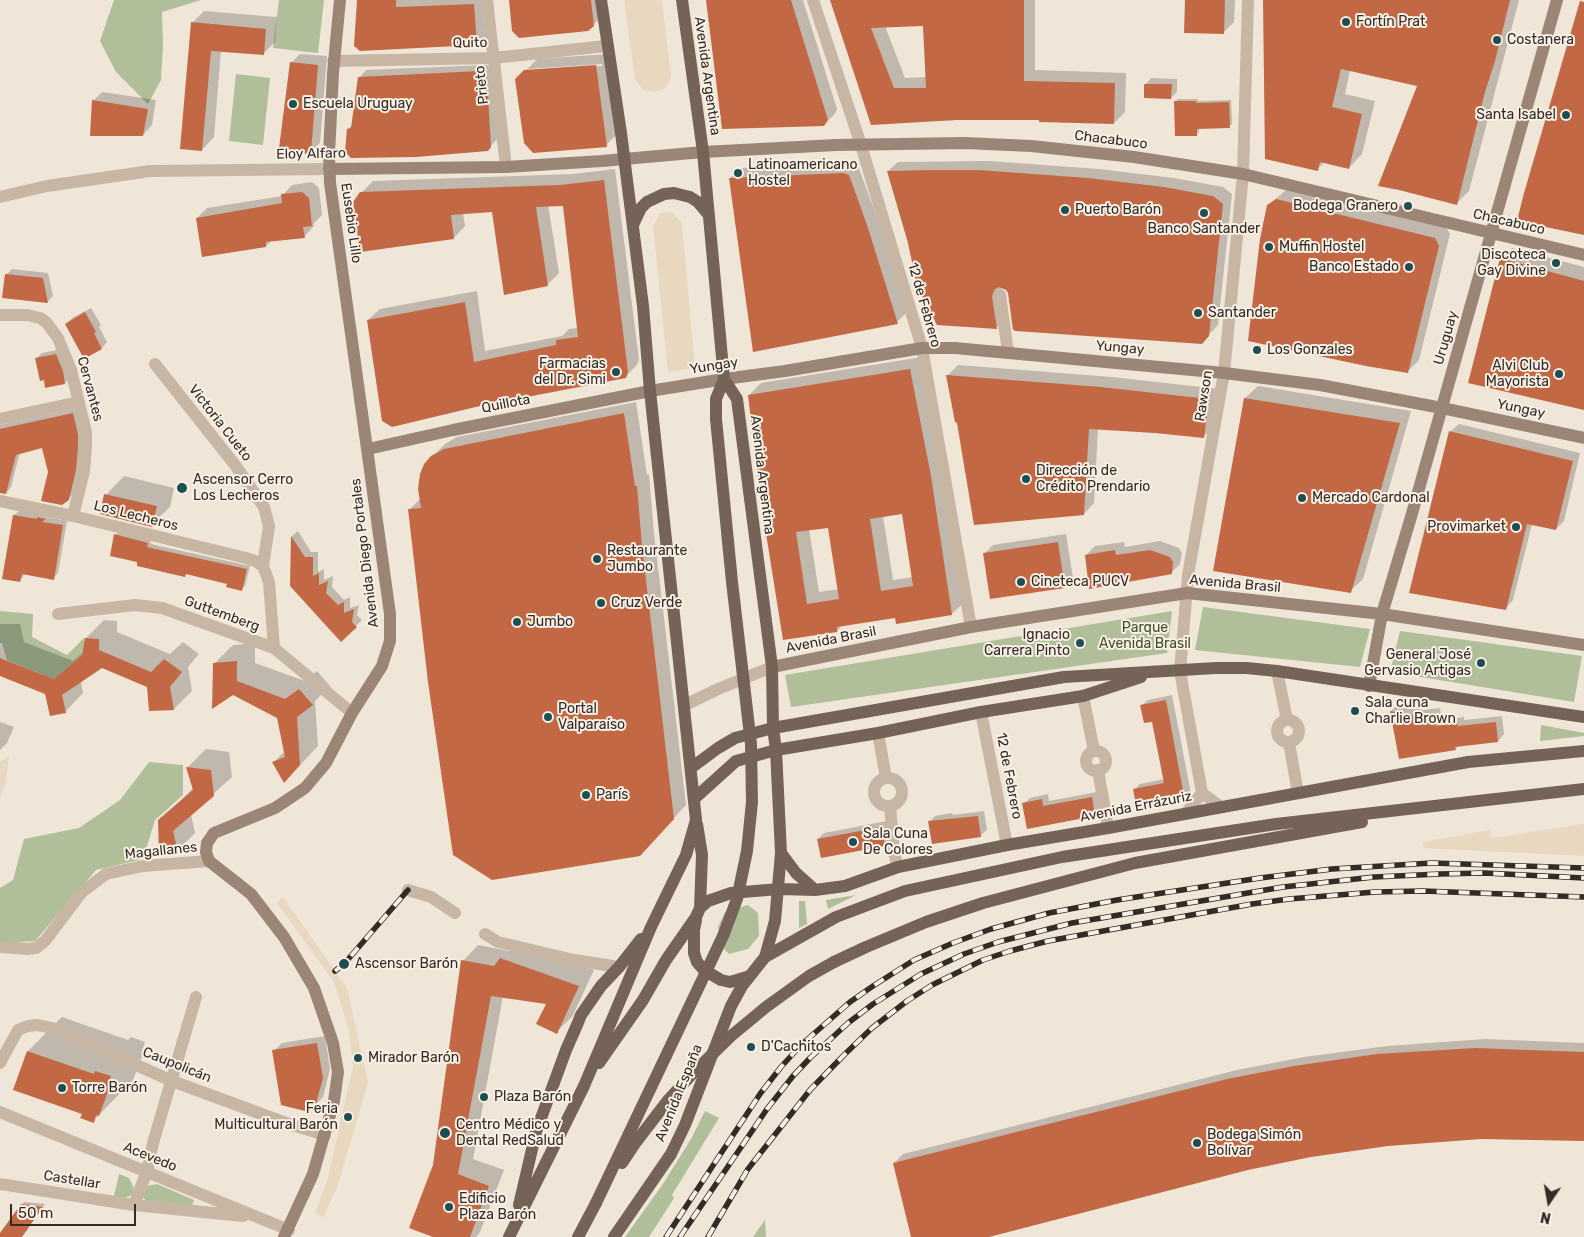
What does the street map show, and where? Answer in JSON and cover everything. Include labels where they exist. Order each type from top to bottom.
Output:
[{"type":"main road","points":[[601,0],[643,306],[650,391],[696,820],[702,855],[698,913],[693,944],[697,962],[704,970],[721,980],[730,982],[750,976]]},
{"type":"main road","name":"Avenida Argentina","points":[[682,0],[703,152],[724,379],[737,399],[772,667],[773,728],[776,750],[781,853],[775,921],[766,957]]},
{"type":"main road","points":[[633,225],[641,208],[664,194],[674,193],[690,197],[698,202],[709,215]]},
{"type":"main road","points":[[578,1237],[723,936],[737,899],[747,851],[753,782],[716,419],[716,399],[724,379]]},
{"type":"main road","points":[[691,768],[735,738],[773,728],[1064,677],[1160,671],[1216,668],[1277,671],[1369,686],[1583,713]]},
{"type":"main road","points":[[695,798],[736,761],[776,750],[878,733],[982,712],[1083,696],[1160,671]]},
{"type":"main road","name":"Avenida Errázuriz","points":[[698,913],[708,901],[731,893],[779,889],[815,890],[845,886],[898,866],[1007,845],[1468,762],[1584,751]]},
{"type":"main road","points":[[766,957],[836,917],[906,892],[1044,861],[1276,824],[1584,788]]},
{"type":"main road","points":[[596,1203],[636,1142],[695,1070],[731,1036],[766,1007],[809,976],[866,946],[926,922],[983,903],[1135,863],[1477,801]]},
{"type":"main road","points":[[511,1233],[584,1086],[651,927],[686,855],[696,820]]},
{"type":"main road","points":[[781,853],[802,879],[815,890]]},
{"type":"main road","points":[[584,1086],[643,1000],[666,960],[698,913]]},
{"type":"main road","points":[[511,1233],[536,1132],[581,1015],[601,986],[651,927]]},
{"type":"main road","name":"Avenida España","points":[[614,1237],[671,1154],[692,1110],[731,1006],[750,976],[766,957]]},
{"type":"street","name":"Eusebio Lillo","points":[[340,0],[333,61],[329,169],[368,449]]},
{"type":"street","name":"Prieto","points":[[487,0],[506,167]]},
{"type":"street","name":"12 de Febrero","points":[[813,0],[862,145],[922,348],[971,627]]},
{"type":"street","name":"Rawson","points":[[1202,793],[1180,671],[1188,575],[1224,373],[1243,174],[1248,0]]},
{"type":"street","name":"Uruguay","points":[[1369,686],[1382,614],[1557,0]]},
{"type":"street","name":"Quito","points":[[333,61],[494,58],[606,46]]},
{"type":"street","name":"Chacabuco","points":[[624,158],[703,152],[862,145],[965,143],[1031,146],[1134,157],[1243,174],[1584,255]]},
{"type":"street","name":"Eloy Alfaro","points":[[0,197],[47,186],[150,171],[506,167],[624,158]]},
{"type":"street","points":[[1000,295],[1008,352]]},
{"type":"street","name":"Cervantes","points":[[0,315],[27,315],[40,318],[46,322],[58,338],[71,370],[86,432],[84,471],[73,516]]},
{"type":"street","name":"Yungay","points":[[650,391],[922,348],[955,348],[1224,373],[1320,385],[1584,438]]},
{"type":"street","name":"Victoria Cueto","points":[[155,364],[235,466],[264,507],[269,526],[263,566],[269,582],[274,648]]},
{"type":"street","name":"Quillota","points":[[368,449],[650,391]]},
{"type":"street","points":[[0,419],[79,402]]},
{"type":"street","name":"Avenida Diego Portales","points":[[209,862],[206,852],[207,843],[214,833],[275,808],[305,788],[326,763],[352,713],[382,666],[390,641],[390,614],[368,449]]},
{"type":"street","name":"Los Lecheros","points":[[0,501],[73,516],[255,560],[263,566]]},
{"type":"street","name":"Avenida Brasil","points":[[684,705],[772,667],[971,627],[1187,593],[1382,614],[1584,645]]},
{"type":"street","name":"Guttemberg","points":[[58,614],[135,605],[162,608],[274,648],[352,713]]},
{"type":"street","points":[[1277,671],[1286,720],[1294,721],[1300,730],[1296,739],[1289,742],[1298,793]]},
{"type":"street","points":[[1083,696],[1094,751],[1100,751],[1106,758],[1106,765],[1098,770],[1108,828]]},
{"type":"street","name":"12 de Febrero","points":[[982,712],[1007,845]]},
{"type":"street","points":[[878,733],[886,778]]},
{"type":"street","points":[[886,778],[890,778],[898,783],[902,791],[900,799],[890,806],[880,804],[875,796],[875,787],[886,778]]},
{"type":"street","points":[[1186,813],[1202,793],[1221,807]]},
{"type":"street","points":[[890,806],[894,854],[898,866]]},
{"type":"street","points":[[209,862],[251,894],[284,937],[314,988],[333,1043],[338,1072],[334,1101],[313,1174],[286,1233]]},
{"type":"street","name":"Magallanes","points":[[0,947],[36,948],[45,941],[82,892],[106,874],[143,866],[209,862]]},
{"type":"street","points":[[408,890],[431,897],[455,913]]},
{"type":"street","points":[[485,934],[498,942],[574,960],[619,967]]},
{"type":"street","points":[[134,1205],[147,1171],[153,1143],[196,997]]},
{"type":"street","name":"Caupolicán","points":[[0,1063],[18,1030],[38,1025],[56,1029],[172,1081],[286,1123],[325,1135]]},
{"type":"street","name":"Acevedo","points":[[0,1112],[147,1171],[258,1218],[286,1233]]},
{"type":"street","name":"Castellar","points":[[0,1184],[134,1205],[258,1218]]},
{"type":"green space","points":[[114,0],[201,0],[162,12],[161,80],[148,104],[116,72],[100,41]]},
{"type":"green space","points":[[279,0],[324,0],[318,53],[273,48]]},
{"type":"green space","points":[[236,74],[270,78],[263,145],[229,141]]},
{"type":"green space","name":"Parque Avenida Brasil","points":[[1203,607],[1370,629],[1360,667],[1195,650]]},
{"type":"green space","points":[[0,611],[33,614],[32,637],[67,655],[85,637],[82,655],[54,679],[7,660],[2,643],[0,643]]},
{"type":"green space","name":"Parque Avenida Brasil","points":[[1172,611],[1167,653],[791,707],[785,675]]},
{"type":"green space","points":[[1400,631],[1582,656],[1574,702],[1390,672]]},
{"type":"green space","points":[[1541,725],[1584,733],[1584,736],[1540,741]]},
{"type":"green space","points":[[149,762],[183,765],[183,795],[155,820],[143,859],[96,870],[35,941],[8,943],[0,941],[0,888],[13,880],[24,839],[79,828],[120,800]]},
{"type":"green space","points":[[856,895],[828,909],[826,900]]},
{"type":"green space","points":[[799,901],[805,901],[807,924],[799,928]]},
{"type":"green space","points":[[748,905],[758,913],[759,936],[748,949],[729,954],[722,947],[718,927],[725,912]]},
{"type":"green space","points":[[705,1111],[719,1118],[672,1195],[674,1198],[649,1237],[625,1237],[663,1184],[691,1139]]},
{"type":"green space","points":[[119,1174],[129,1178],[134,1188],[132,1195],[124,1198],[114,1196]]},
{"type":"green space","points":[[157,1184],[194,1200],[191,1208],[151,1204],[143,1198],[146,1186]]},
{"type":"green space","points":[[765,1220],[766,1237],[753,1237]]},
{"type":"shaded area","points":[[624,0],[662,0],[671,76],[669,83],[664,89],[654,92],[643,90],[635,79]]},
{"type":"shaded area","points":[[672,212],[682,223],[695,368],[668,372],[653,226],[660,213]]},
{"type":"shaded area","points":[[9,756],[6,782],[0,798],[0,762]]},
{"type":"shaded area","points":[[1584,824],[1584,856],[1424,848],[1423,842],[1490,830],[1491,838]]},
{"type":"shaded area","name":"Mirador Barón","points":[[283,897],[347,988],[368,1083],[337,1188],[323,1218],[315,1213],[327,1181],[353,1067],[349,1031],[334,982],[277,903]]},
{"type":"building","points":[[357,0],[396,0],[396,7],[474,4],[477,45],[360,51],[354,46]]},
{"type":"building","points":[[509,0],[591,0],[594,26],[588,31],[519,38],[512,31]]},
{"type":"building","points":[[706,0],[791,0],[828,120],[824,126],[722,129]]},
{"type":"building","points":[[830,0],[1024,0],[1024,81],[1115,83],[1114,124],[1039,122],[1039,120],[957,120],[871,125]],"holes":[[[923,26],[926,88],[894,88],[871,28]]]},
{"type":"building","points":[[1185,0],[1225,0],[1224,34],[1184,33]]},
{"type":"building","points":[[1263,0],[1510,0],[1457,205],[1378,186],[1417,86],[1341,69],[1332,107],[1362,114],[1349,169],[1320,162],[1318,171],[1265,159]]},
{"type":"building","points":[[1580,1],[1584,2],[1584,235],[1517,221]]},
{"type":"building","points":[[191,22],[266,29],[264,55],[211,51],[202,151],[180,149]]},
{"type":"building","points":[[290,62],[318,65],[311,153],[278,156]]},
{"type":"building","points":[[596,65],[607,147],[533,153],[524,143],[515,79],[524,70]]},
{"type":"building","points":[[480,71],[487,78],[491,147],[488,151],[416,157],[351,158],[345,152],[347,129],[351,128],[358,77]]},
{"type":"building","points":[[1144,84],[1172,84],[1171,99],[1144,98]]},
{"type":"building","points":[[92,100],[148,109],[143,136],[90,136]]},
{"type":"building","points":[[1174,101],[1196,101],[1196,103],[1229,102],[1230,128],[1197,129],[1197,136],[1175,136]]},
{"type":"building","points":[[979,170],[1088,178],[1164,187],[1213,196],[1223,204],[1209,336],[1202,344],[1016,331],[1013,330],[1008,293],[999,287],[995,289],[992,296],[997,329],[937,325],[917,286],[908,243],[887,171]]},
{"type":"building","points":[[843,173],[849,175],[898,324],[753,352],[729,178]]},
{"type":"building","points":[[604,180],[628,372],[626,378],[480,406],[392,427],[382,421],[367,320],[465,302],[474,362],[556,345],[556,340],[578,337],[563,206],[536,207],[548,286],[504,295],[492,212],[451,215],[454,239],[360,252],[353,202],[360,192],[560,185]]},
{"type":"building","points":[[302,192],[309,198],[312,226],[303,227],[305,238],[266,242],[266,247],[202,257],[196,218],[282,203],[281,194]]},
{"type":"building","points":[[1276,199],[1435,238],[1439,246],[1408,373],[1248,341],[1260,239],[1267,205]]},
{"type":"building","points":[[1500,258],[1584,281],[1584,410],[1468,383]]},
{"type":"building","points":[[5,274],[43,278],[48,303],[2,298]]},
{"type":"building","points":[[85,312],[96,332],[94,333],[102,349],[84,359],[65,324]]},
{"type":"building","points":[[56,354],[63,371],[65,384],[45,388],[44,380],[40,381],[35,358]]},
{"type":"building","points":[[910,369],[931,476],[952,615],[896,624],[895,618],[837,627],[837,632],[783,640],[761,502],[748,395]],"holes":[[[902,514],[913,586],[881,591],[870,519]],[[828,528],[839,599],[807,604],[796,532]]]},
{"type":"building","points":[[946,375],[1101,387],[1209,399],[1204,438],[1089,429],[1084,515],[974,525],[957,423],[955,422]]},
{"type":"building","name":"Mercado Cardonal","points":[[1244,398],[1400,423],[1351,593],[1213,571]]},
{"type":"building","points":[[73,413],[78,434],[78,447],[76,470],[69,500],[62,505],[41,501],[48,472],[42,448],[16,455],[6,494],[0,493],[0,429]]},
{"type":"building","name":"Portal Valparaíso","points":[[624,413],[635,486],[637,486],[642,546],[674,819],[640,856],[492,880],[453,855],[428,682],[408,509],[421,508],[418,489],[420,474],[424,464],[431,456],[444,449]]},
{"type":"building","points":[[1449,431],[1573,461],[1556,530],[1527,524],[1506,610],[1409,593]]},
{"type":"building","points":[[104,494],[157,506],[152,527],[100,514]]},
{"type":"building","points":[[13,515],[37,519],[37,517],[46,519],[42,522],[63,525],[54,580],[22,574],[20,582],[2,579]]},
{"type":"building","points":[[114,534],[148,543],[147,547],[247,569],[242,591],[226,587],[227,584],[186,574],[185,577],[137,566],[137,562],[110,556]]},
{"type":"building","points":[[291,536],[305,557],[313,557],[313,576],[319,573],[319,585],[328,581],[326,593],[338,605],[344,602],[344,613],[354,609],[352,622],[357,627],[341,642],[290,586]]},
{"type":"building","points":[[1058,542],[1065,588],[990,599],[983,553]]},
{"type":"building","points":[[1115,550],[1116,555],[1150,550],[1170,557],[1173,562],[1172,574],[1089,589],[1085,555]]},
{"type":"building","points":[[85,638],[99,639],[99,650],[151,672],[164,659],[182,672],[170,687],[174,710],[149,711],[147,687],[102,668],[62,695],[66,713],[50,716],[45,694],[0,676],[0,658],[54,679],[82,655]]},
{"type":"building","points":[[237,661],[237,681],[285,699],[299,689],[313,705],[297,717],[300,765],[284,783],[272,762],[285,757],[277,718],[233,695],[212,709],[213,663]]},
{"type":"building","points":[[1166,700],[1185,801],[1137,810],[1133,789],[1164,783],[1152,722],[1144,723],[1140,705]]},
{"type":"building","points":[[1390,711],[1415,716],[1434,713],[1436,726],[1457,723],[1458,726],[1496,722],[1498,742],[1455,747],[1456,750],[1399,759]]},
{"type":"building","points":[[186,767],[211,770],[214,796],[173,831],[178,852],[159,854],[158,820],[193,790]]},
{"type":"building","points":[[1092,797],[1095,816],[1027,829],[1022,803],[1042,799],[1043,806]]},
{"type":"building","points":[[978,816],[981,837],[932,844],[928,821]]},
{"type":"building","points":[[882,827],[885,846],[821,858],[817,839]]},
{"type":"building","points":[[500,958],[579,986],[557,1034],[536,1024],[546,1004],[491,996],[458,1174],[489,1186],[470,1237],[433,1237],[409,1228],[433,1165],[461,960],[494,966]]},
{"type":"building","points":[[317,1043],[323,1078],[315,1107],[309,1112],[281,1105],[272,1050]]},
{"type":"building","name":"Bodega Simón Bolívar","points":[[1475,1048],[1584,1052],[1584,1141],[1481,1139],[1388,1146],[1311,1157],[1248,1170],[989,1237],[911,1237],[893,1163],[1227,1079],[1294,1066],[1377,1054]]},
{"type":"building","name":"Torre Barón","points":[[27,1051],[94,1074],[95,1071],[111,1076],[108,1085],[110,1086],[99,1116],[96,1115],[94,1123],[80,1118],[82,1114],[13,1090]]},
{"type":"building","points":[[21,1204],[43,1207],[22,1237],[0,1237],[0,1233]]},
{"type":"railway","points":[[666,1237],[760,1094],[801,1045],[850,1002],[873,986],[914,960],[953,943],[991,929],[1049,913],[1117,900],[1332,869],[1432,863],[1584,868]]},
{"type":"railway","points":[[680,1237],[767,1109],[810,1058],[848,1023],[873,1004],[921,974],[964,954],[998,942],[1072,923],[1283,887],[1374,877],[1440,874],[1485,873],[1584,878]]},
{"type":"railway","points":[[335,971],[344,964],[408,890]]},
{"type":"railway","points":[[708,1237],[748,1169],[810,1090],[845,1054],[872,1028],[907,1001],[932,985],[983,960],[1048,941],[1289,899],[1375,892],[1423,891],[1584,897]]},
{"type":"place","name":"Fortín Prat","points":[[1346,22]]},
{"type":"place","name":"Costanera","points":[[1497,40]]},
{"type":"place","name":"Escuela Uruguay","points":[[293,104]]},
{"type":"place","name":"Santa Isabel","points":[[1566,115]]},
{"type":"place","name":"Latinoamericano Hostel","points":[[738,173]]},
{"type":"place","name":"Bodega Granero","points":[[1408,206]]},
{"type":"place","name":"Puerto Barón","points":[[1065,210]]},
{"type":"place","name":"Banco Santander","points":[[1204,213]]},
{"type":"place","name":"Muffin Hostel","points":[[1269,247]]},
{"type":"place","name":"Discoteca Gay Divine","points":[[1556,263]]},
{"type":"place","name":"Banco Estado","points":[[1409,267]]},
{"type":"place","name":"Santander","points":[[1198,313]]},
{"type":"place","name":"Los Gonzales","points":[[1257,350]]},
{"type":"place","name":"Farmacias del Dr. Simi","points":[[616,372]]},
{"type":"place","name":"Alvi Club Mayorista","points":[[1559,374]]},
{"type":"place","name":"Dirección de Crédito Prendario","points":[[1026,479]]},
{"type":"place","name":"Ascensor Cerro Los Lecheros","points":[[182,488]]},
{"type":"place","name":"Mercado Cardonal","points":[[1302,498]]},
{"type":"place","name":"Provimarket","points":[[1516,527]]},
{"type":"place","name":"Restaurante Jumbo","points":[[597,559]]},
{"type":"place","name":"Cineteca PUCV","points":[[1021,582]]},
{"type":"place","name":"Cruz Verde","points":[[601,603]]},
{"type":"place","name":"Jumbo","points":[[517,622]]},
{"type":"place","name":"Ignacio Carrera Pinto","points":[[1080,643]]},
{"type":"place","name":"General José Gervasio Artigas","points":[[1481,663]]},
{"type":"place","name":"Sala cuna Charlie Brown","points":[[1355,711]]},
{"type":"place","name":"Portal Valparaíso","points":[[548,717]]},
{"type":"place","name":"París","points":[[586,795]]},
{"type":"place","name":"Sala Cuna De Colores","points":[[853,842]]},
{"type":"place","name":"Ascensor Barón","points":[[344,964]]},
{"type":"place","name":"D'Cachitos","points":[[751,1047]]},
{"type":"place","name":"Mirador Barón","points":[[358,1058]]},
{"type":"place","name":"Torre Barón","points":[[62,1088]]},
{"type":"place","name":"Plaza Barón","points":[[484,1097]]},
{"type":"place","name":"Feria Multicultural Barón","points":[[348,1117]]},
{"type":"place","name":"Centro Médico y Dental RedSalud","points":[[445,1133]]},
{"type":"place","name":"Bodega Simón Bolívar","points":[[1197,1143]]},
{"type":"place","name":"Edificio Plaza Barón","points":[[449,1207]]}]
